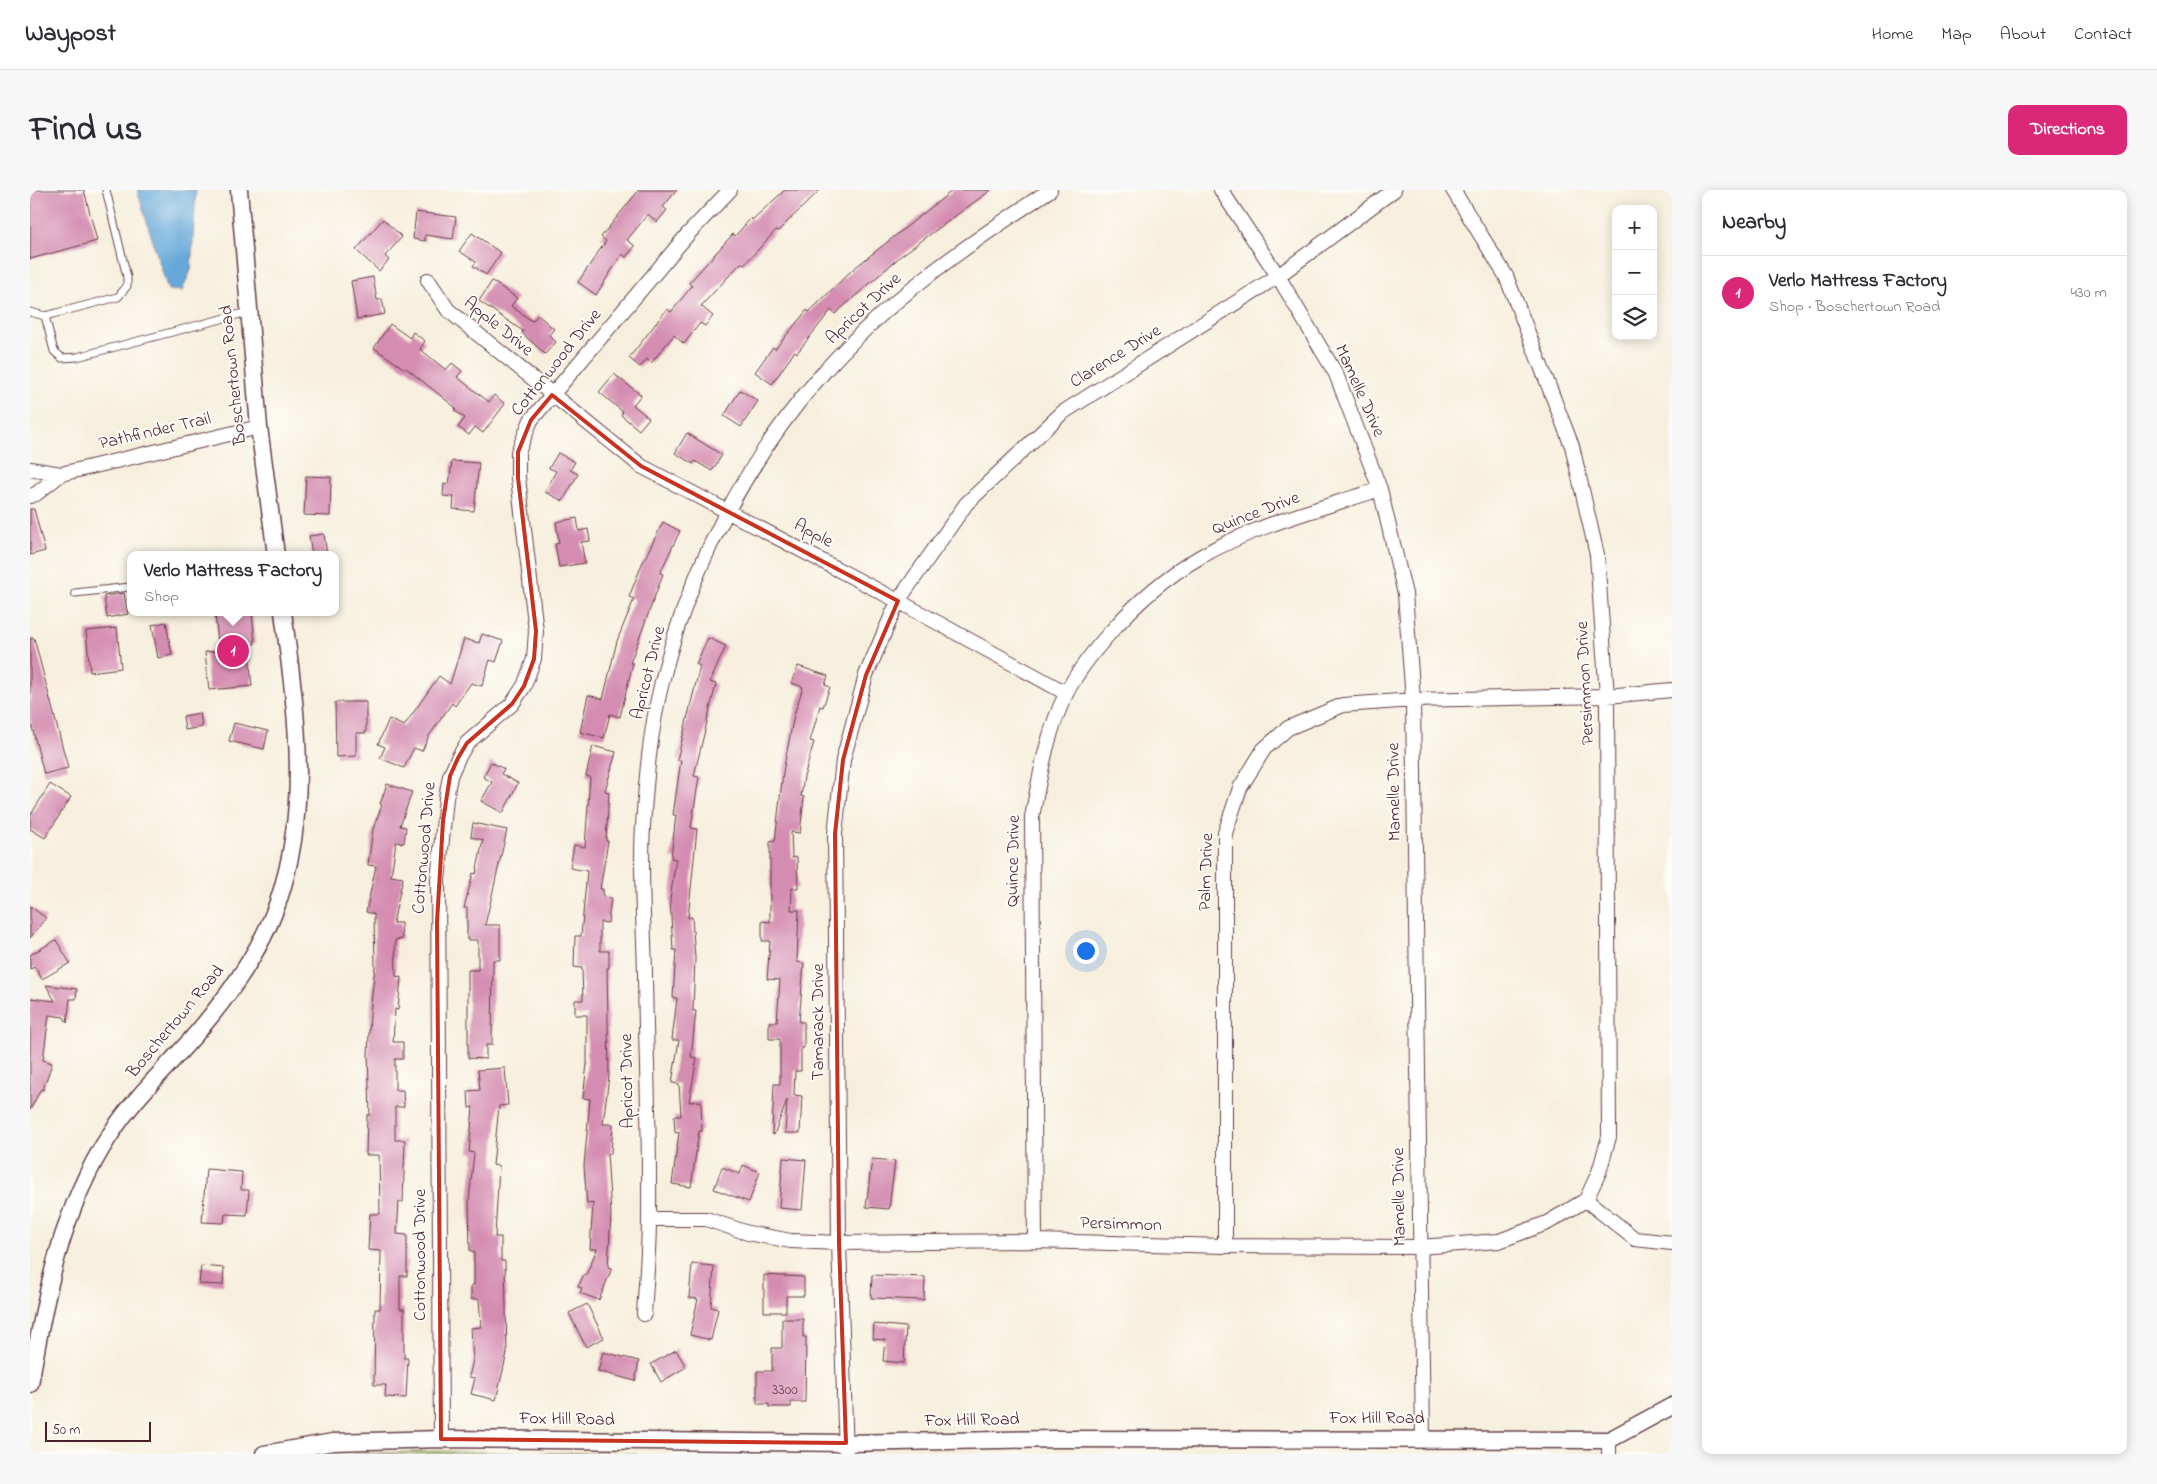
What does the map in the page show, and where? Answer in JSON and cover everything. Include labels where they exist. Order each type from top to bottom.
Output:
[{"type":"street","name":"Boschertown Road","points":[[240,190],[248,312],[259,427],[275,551]]},
{"type":"street","name":"Cottonwood Drive","points":[[440,1439],[438,880],[443,821],[450,776],[467,743],[512,704],[524,686],[534,659],[536,630],[518,478],[518,452],[531,420],[688,234],[730,190]]},
{"type":"street","name":"Apricot Drive","points":[[644,1314],[649,1219],[642,829],[649,755],[661,686],[681,622],[702,564],[728,510],[769,442],[818,378],[876,320],[937,268],[1050,190]]},
{"type":"street","name":"Mamelle Drive","points":[[1221,190],[1278,276],[1336,374],[1380,489],[1405,594],[1413,700],[1423,1439]]},
{"type":"street","name":"Clarence Drive","points":[[898,601],[966,504],[1062,414],[1278,276],[1394,190]]},
{"type":"street","name":"Persimmon Drive","points":[[1453,190],[1506,276],[1572,446],[1597,555],[1607,696],[1609,1137],[1599,1172],[1586,1200]]},
{"type":"street","name":"Apple Drive","points":[[428,280],[448,310],[552,395]]},
{"type":"street","name":"Apple","points":[[552,395],[640,466],[728,510],[1066,693]]},
{"type":"street","name":"Pathfinder Trail","points":[[30,469],[61,474],[259,427]]},
{"type":"street","name":"Pathfinder Trail","points":[[30,496],[36,494],[61,474]]},
{"type":"street","name":"Quince Drive","points":[[1035,1241],[1032,817],[1044,754],[1066,693],[1097,648],[1124,616],[1147,594],[1200,557],[1253,531],[1380,489]]},
{"type":"street","name":"Tamarack Drive","points":[[846,1449],[839,1243],[835,834],[843,760],[866,675],[898,601]]},
{"type":"street","name":"Boschertown Road","points":[[30,1384],[41,1320],[60,1240],[88,1172],[111,1133],[142,1093],[201,1028],[246,969],[264,936],[278,902],[297,823],[299,766],[296,709],[284,616]]},
{"type":"street","name":"Palm Drive","points":[[1225,1246],[1225,833],[1237,797],[1251,767],[1264,749],[1288,728],[1343,705],[1413,700],[1607,696],[1672,690]]},
{"type":"street","name":"Persimmon","points":[[649,1219],[706,1219],[748,1233],[792,1241],[839,1243],[1035,1241],[1225,1246],[1419,1247],[1499,1241],[1547,1223],[1586,1200]]},
{"type":"street","points":[[1586,1200],[1635,1239],[1672,1243]]},
{"type":"street","name":"Fox Hill Road","points":[[264,1454],[333,1442],[440,1439],[846,1449],[1056,1439],[1423,1439],[1609,1447],[1672,1406]]},
{"type":"lane","points":[[30,312],[45,316],[118,297],[127,286],[128,278],[106,190]]},
{"type":"lane","points":[[45,316],[54,351],[62,358],[76,357],[248,312]]},
{"type":"lane","points":[[75,594],[127,587]]},
{"type":"highlighted area","points":[[552,395],[641,466],[898,601],[866,675],[843,760],[835,834],[839,1243],[846,1443],[441,1439],[437,922],[443,821],[450,776],[458,758],[467,743],[512,704],[524,686],[534,659],[536,631],[518,478],[518,452],[531,420]]},
{"type":"green space","points":[[440,1451],[636,1454],[352,1454]]},
{"type":"water","points":[[137,190],[196,190],[191,270],[182,291],[168,290]]},
{"type":"building","points":[[30,190],[84,190],[97,241],[30,259]]},
{"type":"building","points":[[639,190],[677,190],[663,207],[667,210],[657,222],[648,214],[627,240],[635,246],[626,257],[622,254],[596,295],[578,282],[606,241],[601,237]]},
{"type":"building","points":[[785,190],[820,190],[778,231],[776,230],[744,265],[741,263],[701,306],[713,316],[705,326],[700,323],[684,344],[674,335],[651,363],[647,359],[640,367],[629,358],[667,309],[671,312],[692,286],[689,283],[733,234],[735,236],[751,218],[752,220]]},
{"type":"building","points":[[953,190],[991,190],[902,255],[835,314],[831,310],[797,353],[795,351],[772,384],[755,372],[773,347],[775,349],[807,310],[809,312],[852,270]]},
{"type":"building","points":[[416,212],[456,217],[453,239],[425,235],[425,241],[413,239]]},
{"type":"building","points":[[383,219],[402,237],[385,256],[389,260],[379,271],[356,250]]},
{"type":"building","points":[[472,233],[501,253],[486,275],[473,266],[476,262],[459,251]]},
{"type":"building","points":[[373,277],[377,300],[382,299],[385,314],[357,319],[351,281]]},
{"type":"building","points":[[492,281],[517,298],[511,306],[532,321],[538,315],[554,329],[549,335],[556,342],[545,354],[522,333],[523,331],[479,301]]},
{"type":"building","points":[[390,324],[410,338],[413,332],[425,341],[420,349],[446,370],[452,363],[462,371],[457,377],[489,402],[494,395],[505,404],[483,433],[475,427],[469,435],[458,427],[465,418],[454,410],[456,408],[406,368],[374,348]]},
{"type":"building","points":[[614,374],[641,395],[633,405],[649,418],[639,430],[621,415],[623,412],[599,392]]},
{"type":"building","points":[[740,390],[758,401],[741,427],[724,416]]},
{"type":"building","points":[[687,433],[722,455],[712,471],[695,461],[693,464],[675,453]]},
{"type":"building","points":[[558,453],[575,462],[570,470],[578,474],[563,501],[545,492],[556,471],[549,468]]},
{"type":"building","points":[[452,461],[479,463],[474,511],[453,509],[454,497],[443,496],[444,484],[449,485]]},
{"type":"building","points":[[306,476],[331,477],[330,516],[304,515]]},
{"type":"building","points":[[30,509],[34,509],[45,551],[30,555]]},
{"type":"building","points":[[577,518],[579,531],[588,529],[590,541],[581,542],[585,563],[559,567],[555,544],[559,543],[556,522]]},
{"type":"building","points":[[663,522],[680,531],[660,573],[663,574],[630,663],[633,663],[620,717],[610,714],[604,738],[580,732],[588,695],[603,699],[617,641],[634,599],[629,597],[642,564]]},
{"type":"building","points":[[324,534],[326,551],[311,551],[309,536]]},
{"type":"building","points":[[124,593],[127,614],[107,618],[104,596]]},
{"type":"building","points":[[215,616],[252,616],[255,644],[248,645],[252,686],[209,690],[205,652],[219,651]]},
{"type":"building","points":[[166,622],[172,655],[158,658],[152,625]]},
{"type":"building","points":[[117,628],[121,668],[90,672],[86,631]]},
{"type":"building","points":[[482,634],[503,641],[496,662],[490,660],[482,686],[471,683],[455,706],[452,703],[429,736],[422,751],[414,748],[404,768],[380,758],[385,747],[378,744],[389,719],[404,726],[439,676],[450,684],[464,639],[479,643]]},
{"type":"building","points":[[34,638],[68,768],[44,774],[30,719],[30,639]]},
{"type":"building","points":[[708,638],[726,646],[710,682],[716,684],[694,776],[699,777],[691,828],[697,829],[688,918],[692,917],[695,958],[693,1011],[696,1011],[691,1057],[697,1058],[689,1102],[701,1101],[702,1131],[699,1131],[691,1187],[672,1184],[679,1132],[675,1133],[674,1116],[681,1116],[679,1084],[672,1083],[679,1040],[672,1040],[677,998],[673,998],[676,950],[673,950],[670,899],[676,859],[671,858],[676,815],[673,815],[681,760],[677,760],[700,666],[696,664]]},
{"type":"building","points":[[798,666],[828,676],[825,685],[830,687],[823,707],[820,706],[810,741],[814,742],[804,777],[801,796],[804,797],[800,833],[791,832],[792,858],[797,857],[798,888],[792,888],[791,910],[799,910],[797,962],[804,963],[799,1022],[804,1022],[804,1048],[801,1048],[801,1071],[795,1071],[794,1095],[802,1096],[800,1133],[785,1133],[787,1100],[774,1135],[772,1134],[774,1084],[780,1084],[780,1039],[769,1039],[769,1022],[777,1022],[780,980],[767,979],[770,941],[762,941],[762,921],[770,922],[770,842],[775,841],[783,772],[794,715],[803,687],[792,683]]},
{"type":"building","points":[[335,702],[366,702],[366,733],[356,733],[356,756],[336,757]]},
{"type":"building","points":[[200,713],[202,727],[185,730],[183,716]]},
{"type":"building","points":[[234,723],[268,731],[264,749],[229,741]]},
{"type":"building","points":[[593,746],[616,752],[605,791],[609,792],[606,841],[608,841],[600,889],[603,889],[603,897],[611,898],[608,923],[600,922],[600,951],[609,951],[609,968],[607,968],[609,1076],[603,1124],[613,1124],[611,1154],[607,1154],[611,1214],[608,1267],[612,1268],[599,1300],[580,1293],[582,1288],[578,1287],[584,1274],[586,1275],[597,1249],[590,1249],[593,1203],[587,1204],[584,1166],[590,1099],[583,1098],[587,1064],[587,1015],[575,1015],[575,1000],[583,1000],[582,968],[574,967],[575,936],[581,936],[587,871],[570,868],[574,845],[585,847],[590,777],[586,776]]},
{"type":"building","points":[[491,762],[504,769],[501,774],[518,783],[503,813],[481,801],[492,782],[483,777]]},
{"type":"building","points":[[50,784],[71,797],[45,838],[30,829],[30,816]]},
{"type":"building","points":[[387,784],[412,792],[400,826],[406,827],[404,843],[396,842],[391,876],[403,878],[393,923],[401,923],[402,939],[395,940],[396,976],[401,977],[398,1010],[395,1009],[393,1042],[403,1042],[403,1059],[395,1059],[395,1090],[403,1090],[404,1107],[395,1107],[395,1140],[405,1140],[403,1202],[399,1202],[397,1234],[407,1235],[407,1276],[400,1276],[400,1309],[404,1309],[404,1358],[408,1358],[406,1398],[385,1397],[386,1385],[374,1385],[375,1309],[380,1309],[381,1251],[368,1250],[370,1214],[380,1214],[379,1155],[366,1155],[367,1115],[370,1115],[368,1054],[375,966],[374,914],[366,912],[376,866],[368,865],[373,829]]},
{"type":"building","points":[[473,823],[507,830],[485,925],[500,925],[500,960],[493,960],[492,1045],[486,1045],[486,1059],[468,1058],[468,970],[478,970],[478,940],[467,940],[467,908],[464,908],[473,873],[476,874],[483,840],[471,837]]},
{"type":"building","points":[[30,906],[46,918],[30,938]]},
{"type":"building","points":[[56,940],[70,963],[42,979],[35,967],[30,969],[30,955]]},
{"type":"building","points":[[46,985],[77,989],[76,999],[70,999],[67,1023],[64,1017],[49,1015],[43,1060],[52,1063],[43,1090],[41,1089],[30,1110],[30,998],[55,1001]]},
{"type":"building","points":[[505,1068],[508,1105],[499,1106],[493,1165],[499,1166],[495,1237],[501,1237],[501,1261],[505,1261],[507,1353],[496,1400],[471,1394],[475,1378],[469,1377],[473,1360],[471,1328],[481,1327],[479,1299],[471,1299],[471,1285],[474,1285],[474,1251],[470,1251],[469,1201],[474,1153],[469,1152],[473,1107],[469,1108],[468,1091],[480,1090],[478,1070]]},
{"type":"building","points":[[783,1158],[806,1160],[802,1210],[779,1208]]},
{"type":"building","points":[[872,1159],[895,1161],[889,1209],[866,1207]]},
{"type":"building","points":[[743,1165],[760,1172],[749,1202],[714,1189],[722,1167],[740,1174]]},
{"type":"building","points":[[206,1169],[242,1172],[241,1190],[249,1190],[247,1215],[225,1214],[224,1223],[202,1222]]},
{"type":"building","points":[[692,1264],[714,1266],[711,1307],[718,1309],[711,1340],[690,1335],[698,1299],[689,1298]]},
{"type":"building","points":[[201,1266],[224,1268],[223,1285],[199,1284]]},
{"type":"building","points":[[764,1275],[804,1277],[804,1296],[786,1296],[786,1312],[764,1312]]},
{"type":"building","points":[[872,1275],[925,1277],[924,1300],[871,1298]]},
{"type":"building","points":[[587,1304],[604,1338],[586,1347],[569,1313]]},
{"type":"building","points":[[782,1319],[803,1319],[803,1337],[806,1337],[805,1402],[791,1402],[791,1407],[769,1407],[769,1404],[757,1404],[757,1371],[772,1371],[772,1348],[782,1348]]},
{"type":"building","points":[[874,1324],[906,1327],[904,1363],[883,1361],[885,1340],[873,1339]]},
{"type":"building","points":[[676,1350],[686,1367],[661,1382],[651,1364]]},
{"type":"building","points":[[603,1352],[639,1361],[635,1381],[598,1371]]},
{"type":"place","name":"Verlo Mattress Factory","points":[[233,651]]}]
